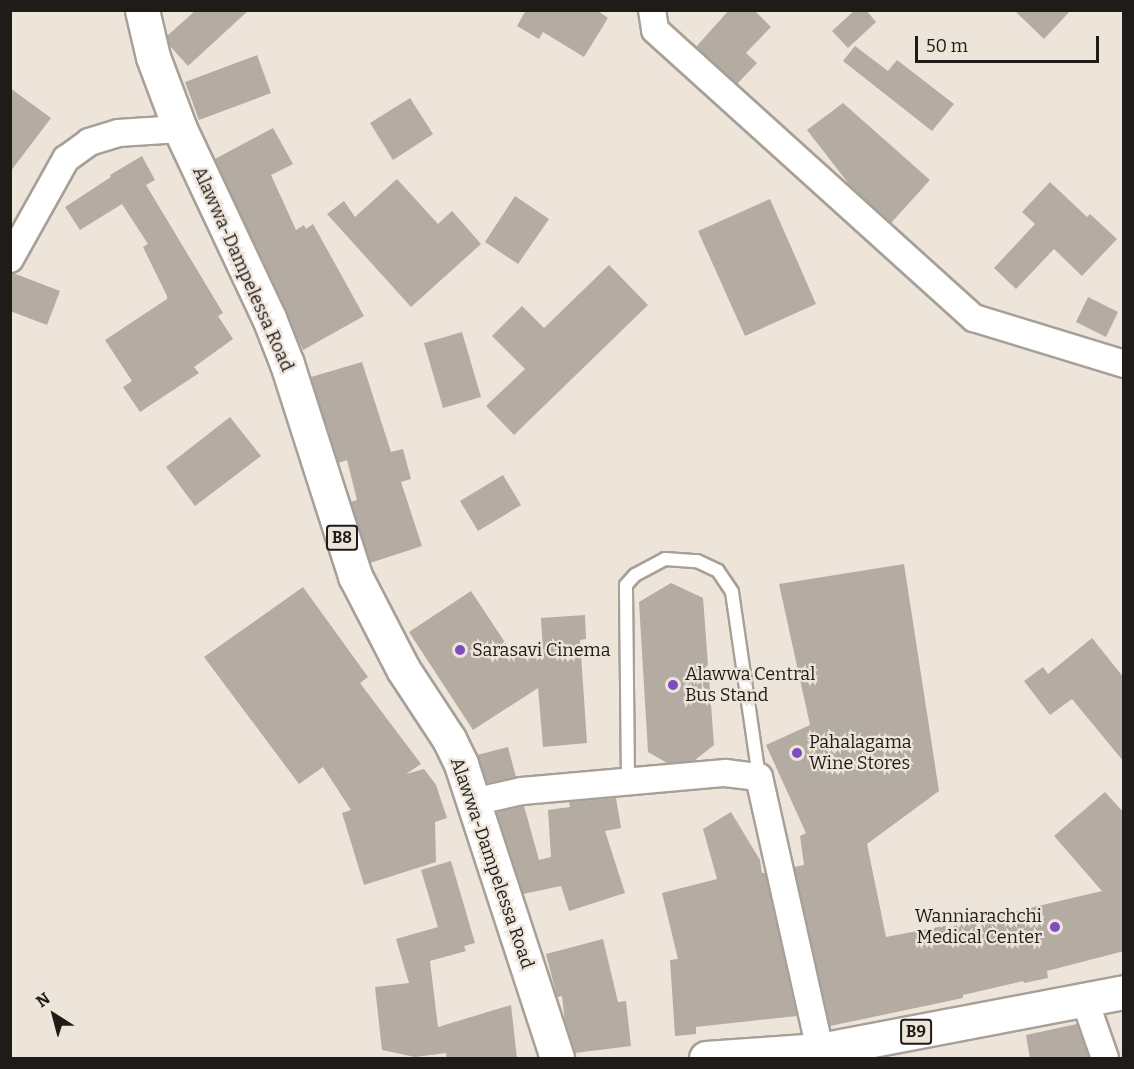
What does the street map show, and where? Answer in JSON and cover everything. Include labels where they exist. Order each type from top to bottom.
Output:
[{"type":"main road","name":"Alawwa-Dampelessa Road","points":[[142,10],[153,57],[180,129],[269,318],[287,364],[355,576],[403,669],[449,739],[473,802],[557,1059]]},
{"type":"main road","name":"B9","points":[[706,1059],[820,1050],[1124,992]]},
{"type":"street","points":[[652,10],[655,30],[974,318],[1124,364]]},
{"type":"street","points":[[10,258],[66,159],[89,142],[118,133],[180,129]]},
{"type":"street","points":[[473,802],[522,791],[725,773],[759,777],[820,1050]]},
{"type":"street","points":[[1085,1001],[1105,1059]]},
{"type":"lane","points":[[628,782],[626,585],[635,575],[665,559],[698,561],[718,571],[732,592],[759,777]]},
{"type":"building","points":[[196,10],[249,10],[188,66],[169,45],[167,36]]},
{"type":"building","points":[[526,10],[597,10],[608,18],[584,57],[543,32],[539,39],[517,26]]},
{"type":"building","points":[[729,10],[754,10],[771,27],[746,53],[757,63],[737,84],[696,47]]},
{"type":"building","points":[[855,10],[866,10],[876,22],[848,48],[832,31]]},
{"type":"building","points":[[1014,10],[1071,10],[1044,39]]},
{"type":"building","points":[[855,46],[888,71],[897,60],[954,104],[932,131],[843,61]]},
{"type":"building","points":[[257,55],[271,93],[199,120],[185,82]]},
{"type":"building","points":[[10,88],[51,118],[10,172]]},
{"type":"building","points":[[410,98],[433,134],[393,160],[370,123]]},
{"type":"building","points":[[843,103],[930,180],[891,223],[852,188],[807,130]]},
{"type":"building","points":[[273,128],[293,164],[271,175],[296,230],[304,225],[306,229],[313,224],[364,316],[303,350],[215,159]]},
{"type":"building","points":[[142,156],[155,180],[146,185],[223,313],[218,316],[233,339],[194,367],[199,373],[140,412],[123,387],[132,381],[105,340],[167,299],[143,247],[148,244],[122,204],[80,230],[65,207],[111,177],[110,175]]},
{"type":"building","points":[[397,179],[438,224],[452,211],[481,244],[411,307],[327,214],[344,201],[355,217]]},
{"type":"building","points":[[1050,182],[1087,217],[1090,214],[1117,239],[1082,276],[1054,249],[1016,289],[994,268],[1035,224],[1022,212]]},
{"type":"building","points":[[515,196],[549,219],[518,264],[485,242]]},
{"type":"building","points":[[770,199],[816,304],[745,336],[698,231]]},
{"type":"building","points":[[609,265],[648,305],[514,435],[486,406],[525,369],[492,336],[522,306],[544,328]]},
{"type":"building","points":[[13,273],[60,291],[47,325],[10,311],[10,274]]},
{"type":"building","points":[[1088,297],[1118,312],[1106,337],[1076,322]]},
{"type":"building","points":[[462,332],[481,397],[443,408],[424,343]]},
{"type":"building","points":[[362,362],[391,452],[403,449],[411,479],[401,482],[422,546],[370,563],[351,502],[357,500],[347,460],[338,463],[311,377]]},
{"type":"building","points":[[230,417],[261,456],[195,506],[166,467]]},
{"type":"building","points":[[503,475],[521,505],[478,531],[460,501]]},
{"type":"building","points":[[904,564],[939,791],[867,844],[886,937],[949,925],[949,927],[1102,891],[1054,836],[1105,792],[1124,813],[1124,951],[1047,971],[1048,978],[1024,983],[1023,981],[963,995],[963,998],[830,1026],[794,867],[804,865],[800,836],[806,833],[766,745],[810,725],[779,584]]},
{"type":"building","points":[[671,583],[703,598],[714,745],[694,761],[667,763],[648,752],[639,602]]},
{"type":"building","points":[[303,587],[368,677],[360,683],[421,764],[406,774],[424,769],[436,785],[447,818],[435,822],[436,862],[364,885],[342,813],[351,810],[323,767],[299,784],[204,657]]},
{"type":"building","points":[[471,591],[512,653],[543,650],[541,618],[585,615],[586,639],[580,640],[587,743],[543,747],[538,688],[473,730],[409,632]]},
{"type":"building","points":[[1092,638],[1124,678],[1124,762],[1072,699],[1050,715],[1024,681],[1043,667],[1048,674]]},
{"type":"building","points":[[508,747],[516,777],[487,783],[477,755]]},
{"type":"building","points":[[616,798],[621,828],[605,831],[625,893],[569,911],[561,886],[523,894],[496,812],[524,806],[539,860],[551,857],[548,810],[570,807],[569,802]]},
{"type":"building","points":[[731,812],[760,860],[762,873],[765,873],[797,1016],[696,1027],[696,1034],[675,1036],[670,960],[678,959],[662,893],[717,879],[703,829]]},
{"type":"building","points":[[451,861],[475,943],[464,946],[466,951],[430,961],[438,1027],[511,1005],[517,1059],[447,1059],[446,1053],[415,1057],[382,1050],[375,987],[409,983],[396,939],[438,927],[421,870]]},
{"type":"building","points":[[603,939],[618,1002],[626,1001],[631,1046],[575,1053],[565,1023],[562,996],[557,997],[546,954]]},
{"type":"building","points":[[1077,1024],[1089,1059],[1030,1059],[1026,1035]]},
{"type":"place","name":"Sarasavi Cinema","points":[[460,650]]},
{"type":"place","name":"Alawwa Central Bus Stand","points":[[673,685]]},
{"type":"place","name":"Pahalagama Wine Stores","points":[[797,753]]},
{"type":"place","name":"Wanniarachchi Medical Center","points":[[1055,927]]}]
